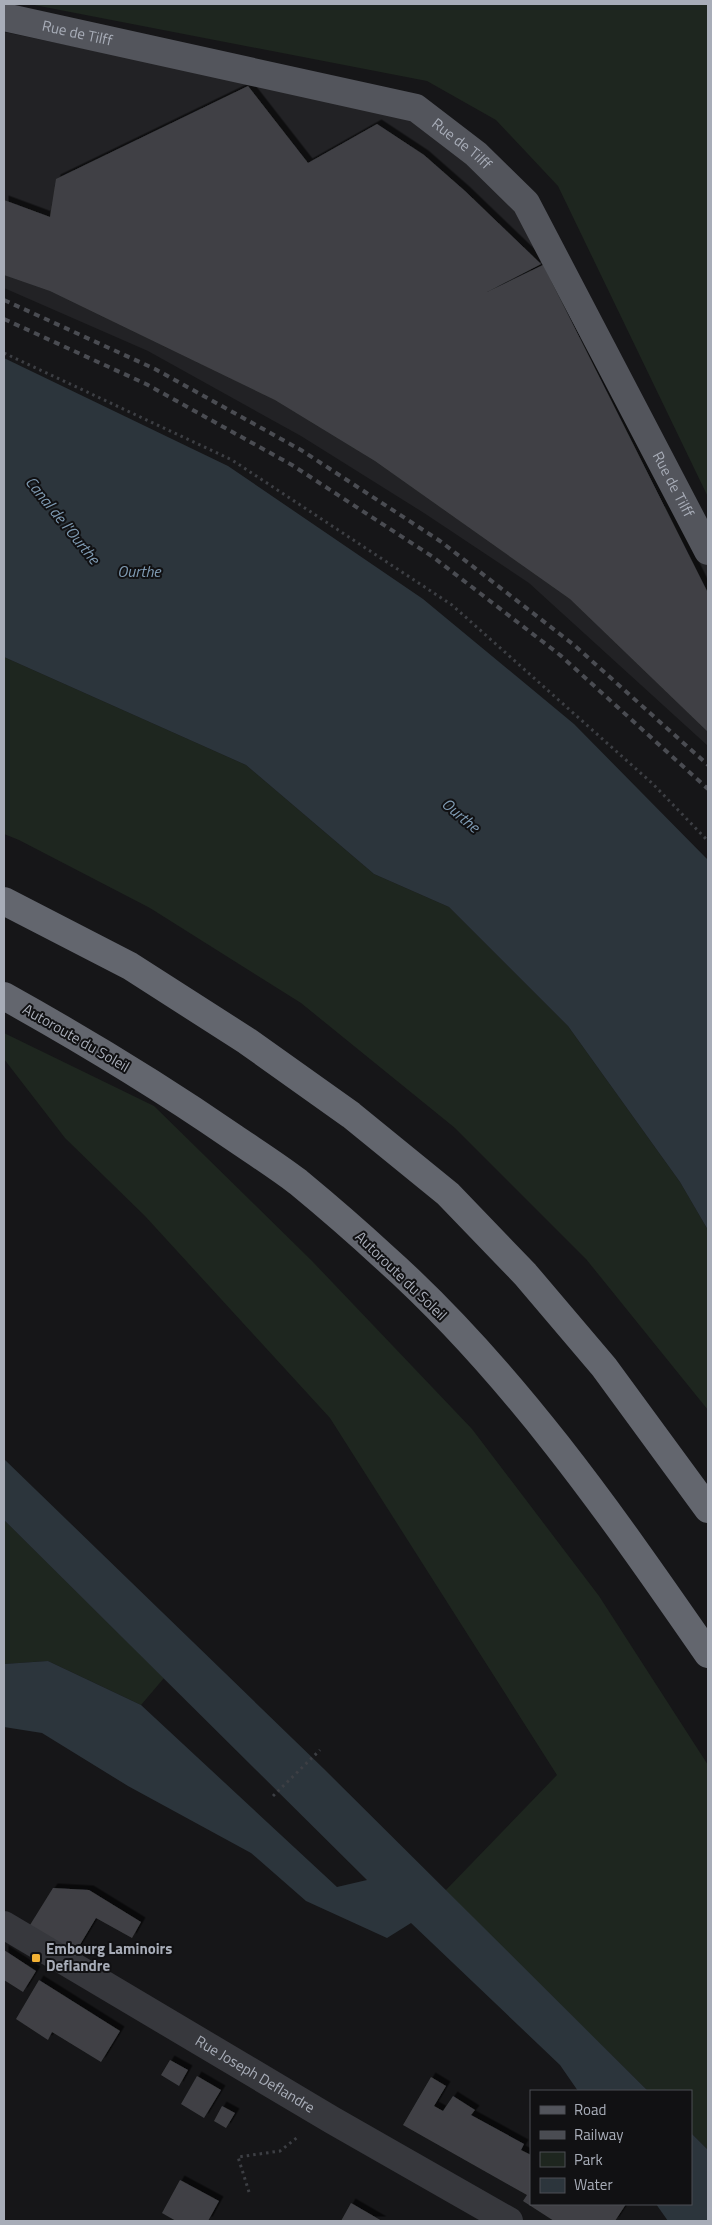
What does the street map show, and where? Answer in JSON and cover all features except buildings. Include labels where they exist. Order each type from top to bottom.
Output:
[{"type":"highway","points":[[4,901],[130,966],[247,1041],[351,1115],[448,1194],[525,1274],[604,1367],[708,1509]]},
{"type":"highway","name":"Autoroute du Soleil","points":[[4,996],[82,1039],[192,1109],[297,1182],[385,1257],[458,1330],[533,1415],[632,1545],[708,1654]]},
{"type":"main road","name":"Rue de Tilff","points":[[4,17],[416,108],[476,154],[526,203],[708,552]]},
{"type":"street","name":"Rue Joseph Deflandre","points":[[4,1925],[332,2120],[510,2221]]},
{"type":"path","points":[[4,353],[232,460],[452,605],[653,784],[708,841]]},
{"type":"path","points":[[273,1796],[320,1750]]},
{"type":"path","points":[[248,2192],[238,2156],[280,2151],[310,2127],[332,2120]]},
{"type":"shaded area","points":[[4,32],[411,116],[522,206],[708,566],[708,746],[529,583],[424,513],[301,436],[148,351],[4,288]]},
{"type":"green space","points":[[29,4],[708,4],[708,497],[558,186],[496,120],[427,81]]},
{"type":"green space","points":[[4,657],[246,765],[374,874],[449,907],[568,1026],[680,1182],[708,1230],[708,1410],[586,1259],[455,1128],[301,1003],[150,908],[4,834]]},
{"type":"green space","points":[[4,1033],[154,1106],[312,1261],[472,1429],[599,1596],[708,1765],[708,2150],[692,2134],[692,2090],[647,2090],[445,1891],[557,1775],[330,1418],[145,1216],[65,1138],[4,1059]]},
{"type":"green space","points":[[4,1520],[164,1678],[141,1705],[48,1661],[4,1664]]},
{"type":"water","name":"Ourthe","points":[[4,358],[228,466],[423,599],[574,724],[708,860],[708,1230],[680,1182],[568,1026],[449,907],[374,874],[246,765],[4,657]]},
{"type":"water","points":[[4,1459],[323,1768],[647,2090],[577,2090],[560,2065],[411,1923],[387,1938],[306,1901],[251,1853],[128,1786],[42,1733],[4,1727],[4,1664],[48,1661],[141,1705],[337,1887],[367,1880],[4,1520]]},
{"type":"water","points":[[692,2134],[708,2150],[708,2221],[668,2221],[657,2205],[692,2205]]},
{"type":"railway","points":[[4,300],[155,369],[301,450],[440,541],[574,645],[708,765]]},
{"type":"railway","points":[[4,319],[146,384],[292,465],[433,557],[560,655],[708,789]]},
{"type":"place","name":"Embourg Laminoirs Deflandre","points":[[36,1958]]},
{"type":"water label","name":"Canal de l'Ourthe","points":[[63,520]]}]
